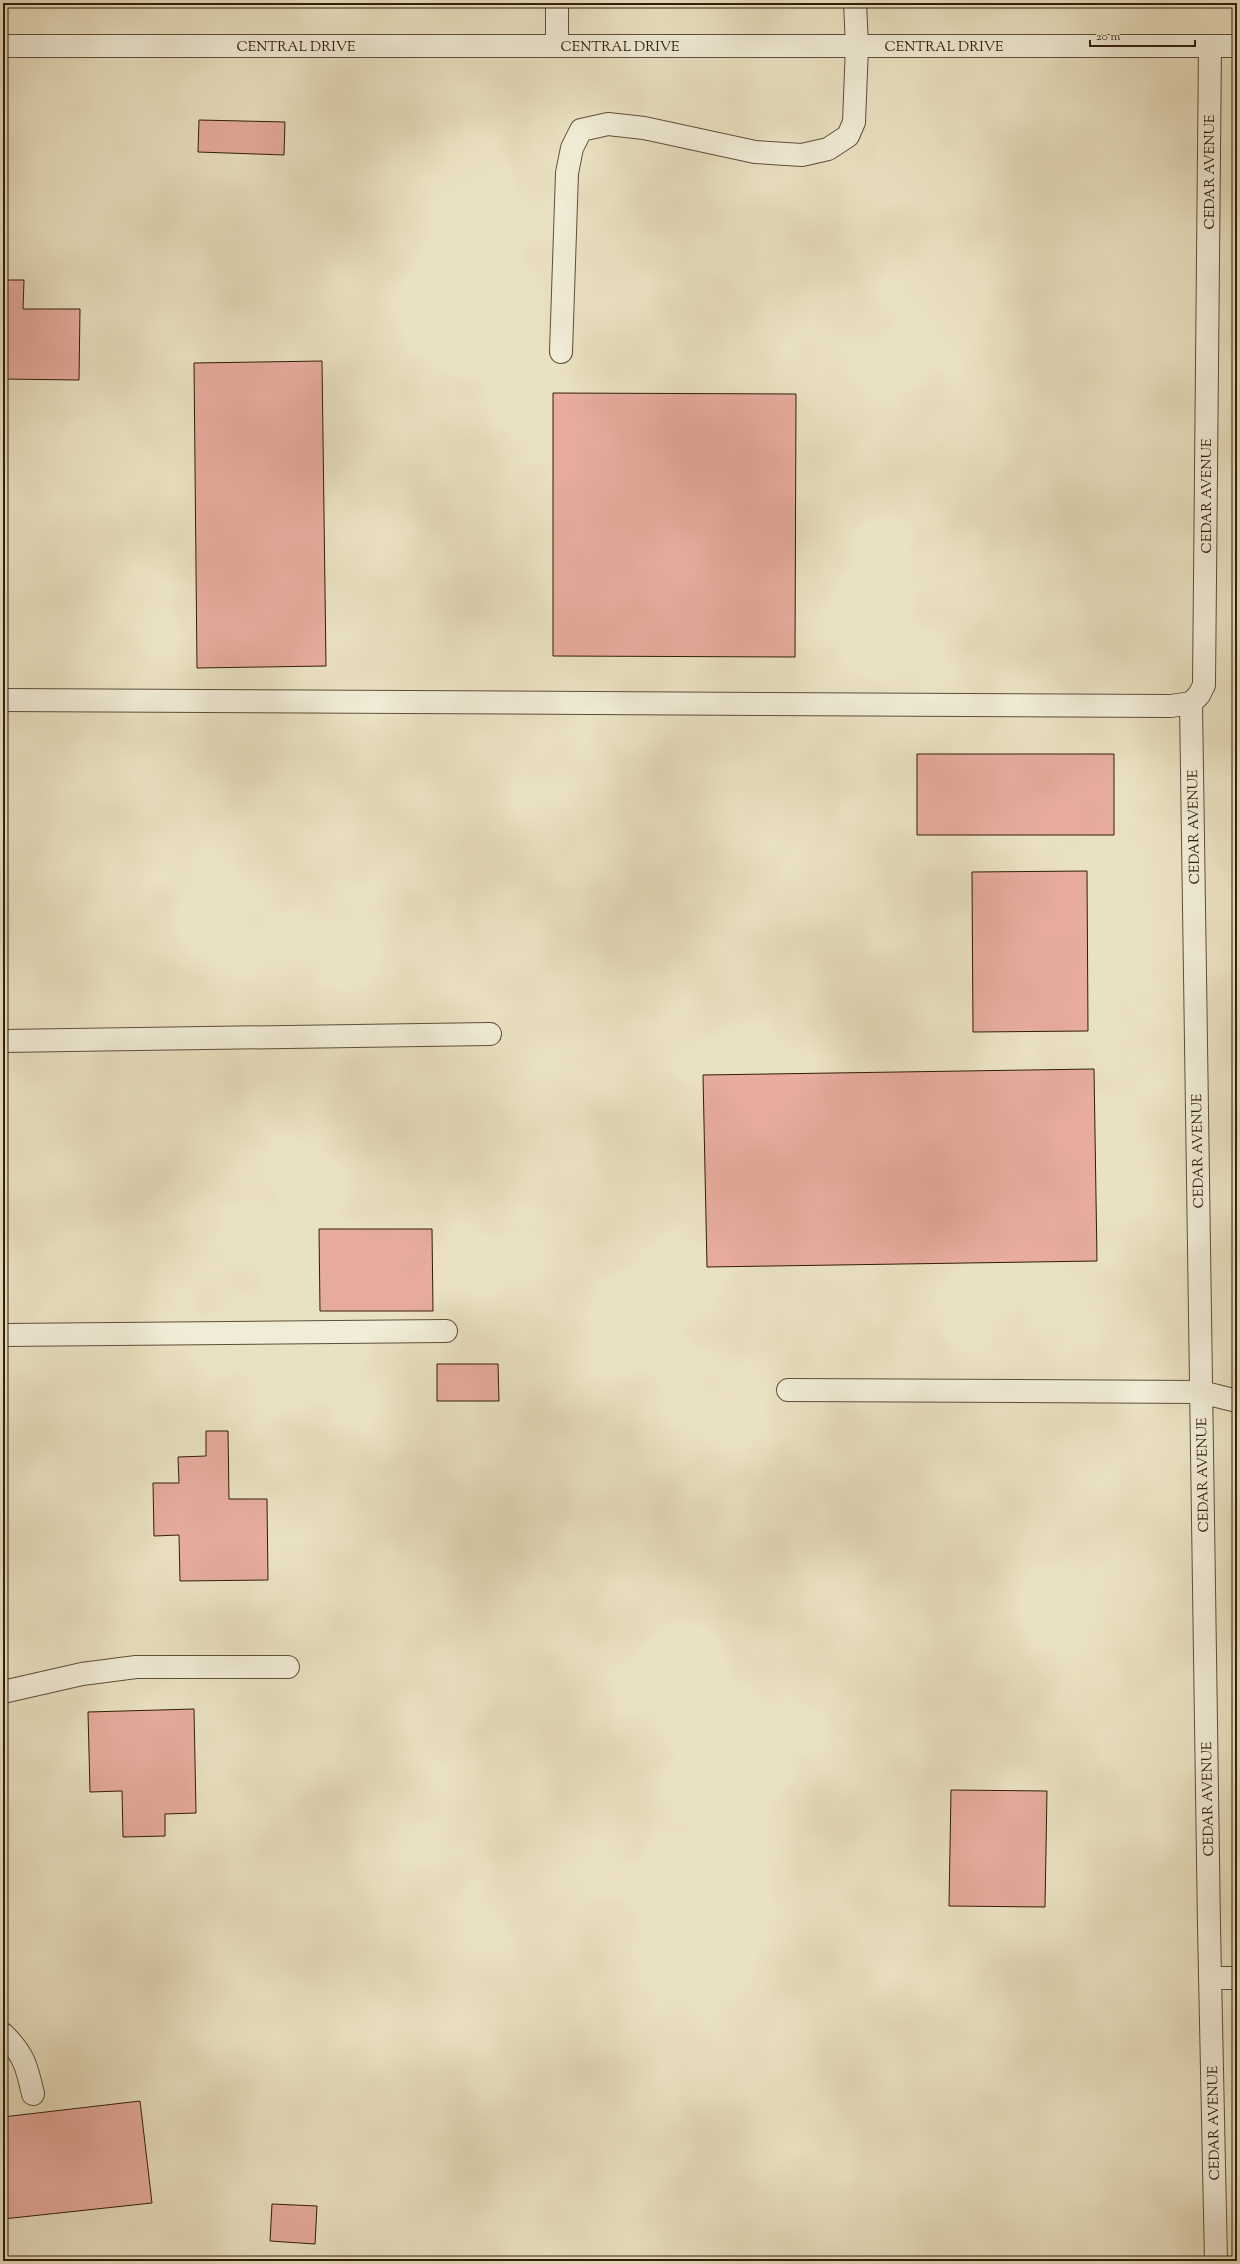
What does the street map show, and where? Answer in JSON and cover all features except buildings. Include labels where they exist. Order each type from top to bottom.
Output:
[{"type":"street","points":[[557,3],[558,46]]},
{"type":"street","points":[[561,352],[567,173],[572,148],[581,130],[608,124],[644,128],[755,152],[802,155],[828,150],[848,136],[854,122],[857,46],[856,3]]},
{"type":"street","name":"CENTRAL DRIVE","points":[[3,46],[1237,46]]},
{"type":"street","name":"CEDAR AVENUE","points":[[1210,46],[1204,685],[1199,695],[1191,702],[1210,1978],[1216,2261]]},
{"type":"street","points":[[3,700],[1171,706],[1191,702]]},
{"type":"street","points":[[3,1041],[490,1034]]},
{"type":"street","points":[[3,1335],[446,1331]]},
{"type":"street","points":[[788,1390],[1201,1392],[1237,1401]]},
{"type":"street","points":[[3,1692],[82,1674],[136,1668],[288,1667]]},
{"type":"street","points":[[1210,1978],[1237,1978]]},
{"type":"street","points":[[3,2034],[18,2048],[27,2069],[33,2094]]}]
